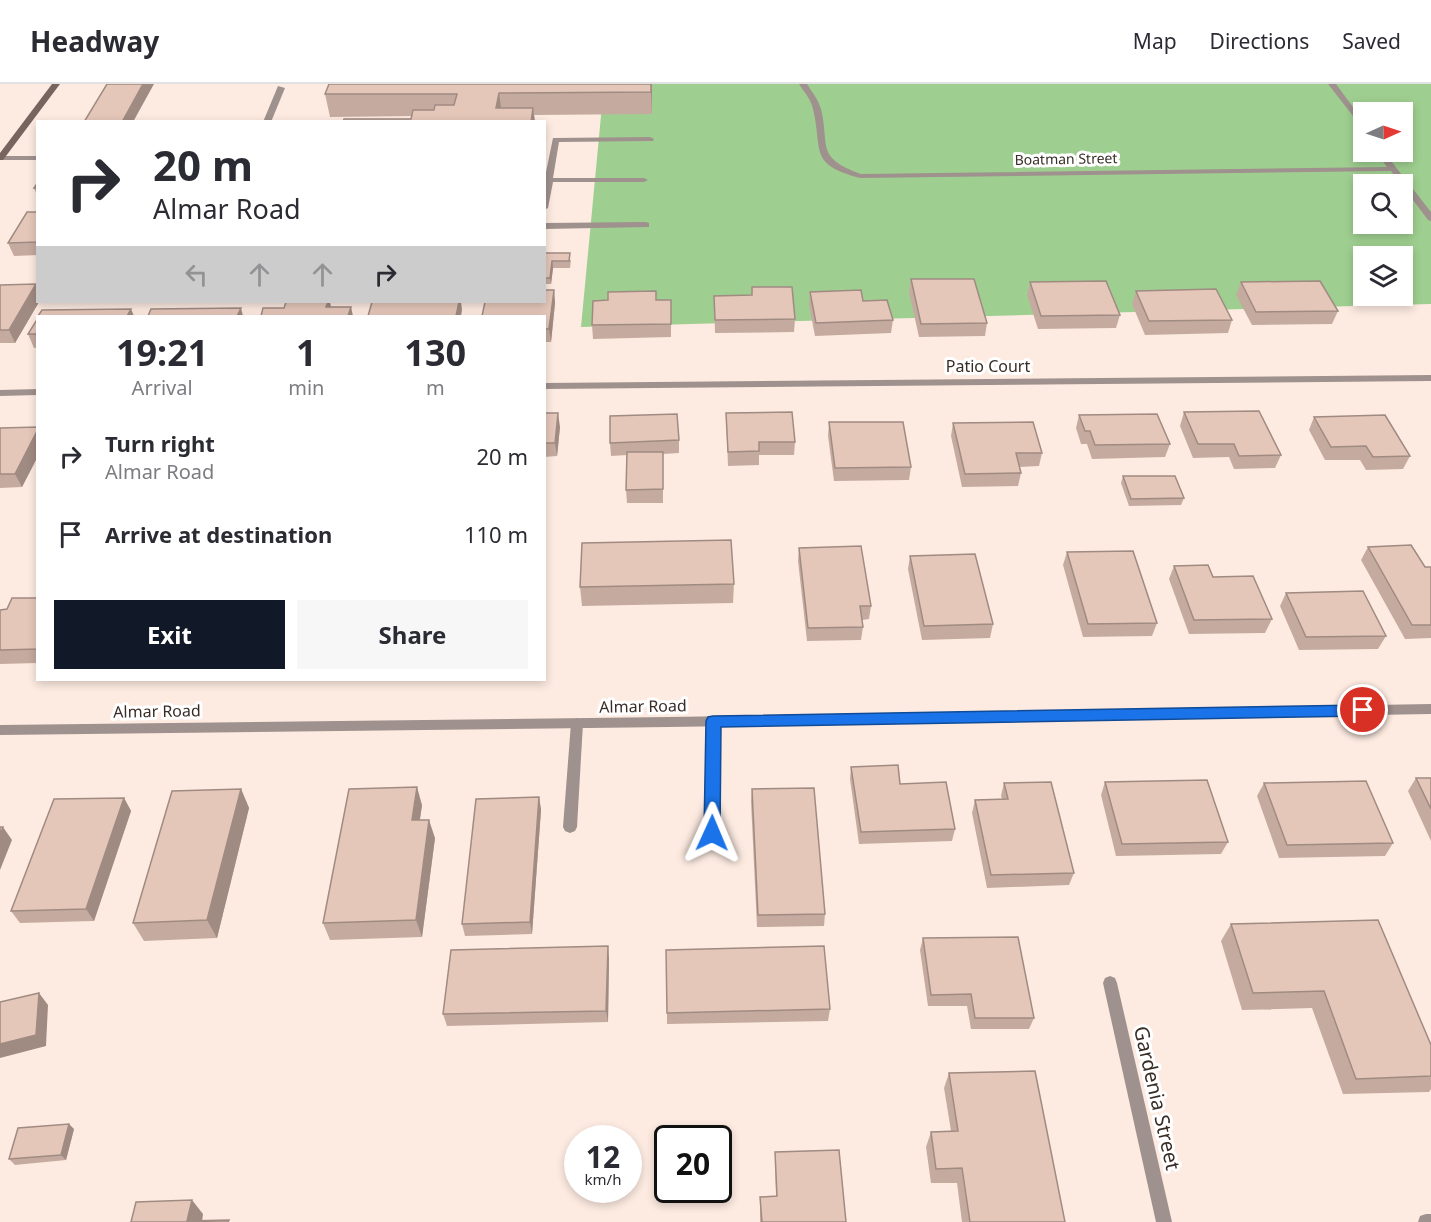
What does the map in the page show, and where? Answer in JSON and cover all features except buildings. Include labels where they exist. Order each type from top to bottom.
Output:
[{"type":"street","points":[[0,158],[56,84]]},
{"type":"street","name":"Boatman Street","points":[[803,84],[817,106],[820,144],[826,162],[838,169],[860,176],[1393,168]]},
{"type":"street","points":[[1332,84],[1353,113]]},
{"type":"street","points":[[268,120],[281,88]]},
{"type":"street","points":[[546,203],[556,140],[650,139]]},
{"type":"street","points":[[0,158],[36,158]]},
{"type":"street","points":[[1388,162],[1431,218]]},
{"type":"street","points":[[550,180],[644,180]]},
{"type":"street","points":[[546,226],[646,225]]},
{"type":"street","name":"Patio Court","points":[[546,386],[1431,378]]},
{"type":"street","points":[[0,393],[36,392]]},
{"type":"street","name":"Almar Road","points":[[0,730],[1431,709]]},
{"type":"street","points":[[712,833],[713,721]]},
{"type":"street","points":[[570,827],[577,723]]},
{"type":"street","name":"Gardenia Street","points":[[1110,983],[1164,1222]]},
{"type":"street","points":[[1426,1222],[1431,1222]]},
{"type":"green space","points":[[604,84],[1431,84],[1431,304],[1413,304],[1413,246],[1353,246],[1353,306],[1357,306],[581,327]]},
{"type":"route","points":[[712,833],[713,721],[1363,710]]}]
